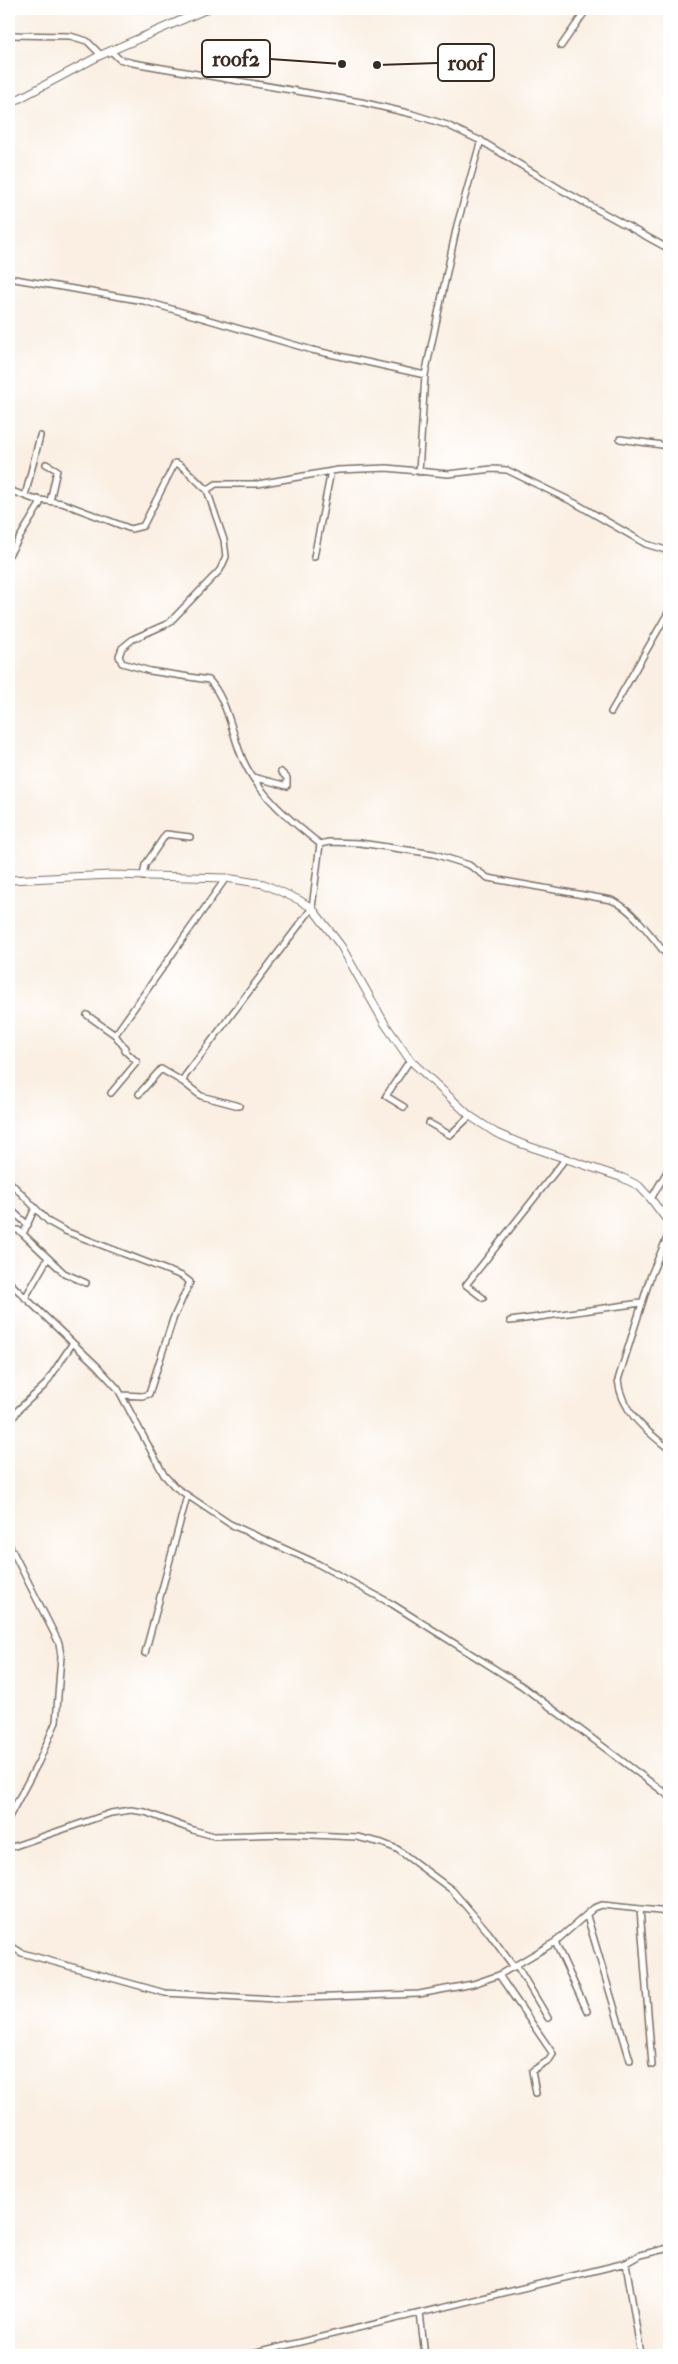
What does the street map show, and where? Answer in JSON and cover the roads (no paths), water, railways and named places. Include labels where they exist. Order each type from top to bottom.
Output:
[{"type":"street","points":[[9,104],[101,55],[207,9]]},
{"type":"street","points":[[561,46],[587,9]]},
{"type":"street","points":[[9,35],[70,36],[87,41],[101,55]]},
{"type":"street","points":[[111,51],[119,59],[319,94],[412,114],[447,125],[481,140],[560,189],[669,249]]},
{"type":"street","points":[[419,472],[425,375],[457,225],[481,140]]},
{"type":"street","points":[[9,278],[144,302],[312,350],[425,375]]},
{"type":"street","points":[[24,496],[40,436]]},
{"type":"street","points":[[620,439],[669,446]]},
{"type":"street","points":[[9,490],[24,496],[62,503],[103,520],[137,528],[143,526],[175,463],[181,465],[196,482],[207,490],[224,540],[226,557],[220,570],[169,623],[133,639],[122,648],[119,656],[122,663],[150,672],[209,680],[222,701],[238,746],[253,777],[283,813],[320,844]]},
{"type":"street","points":[[46,464],[57,470],[50,501]]},
{"type":"street","points":[[207,490],[216,484],[258,484],[331,471],[387,468],[448,474],[492,469],[507,470],[575,503],[646,544],[669,551]]},
{"type":"street","points":[[314,557],[331,471]]},
{"type":"street","points":[[9,555],[40,504],[38,499]]},
{"type":"street","points":[[611,712],[669,611]]},
{"type":"street","points":[[253,777],[286,786],[287,778],[282,772]]},
{"type":"street","points":[[143,877],[145,864],[166,834],[190,837]]},
{"type":"street","points":[[320,844],[329,842],[360,843],[434,854],[469,865],[488,878],[611,900],[621,904],[630,912],[669,958]]},
{"type":"street","points":[[184,1082],[185,1076],[312,908],[320,844]]},
{"type":"street","points":[[9,880],[94,875],[226,878],[264,884],[299,900],[312,908],[341,946],[385,1024],[410,1060],[470,1116],[496,1133],[623,1178],[639,1186],[669,1223]]},
{"type":"street","points":[[115,1034],[226,878]]},
{"type":"street","points":[[87,1015],[115,1034],[125,1048],[125,1051],[137,1062],[111,1093]]},
{"type":"street","points":[[404,1108],[386,1096],[410,1060]]},
{"type":"street","points":[[138,1094],[161,1069],[184,1082],[201,1096],[239,1106]]},
{"type":"street","points":[[429,1123],[450,1135],[470,1116]]},
{"type":"street","points":[[483,1298],[466,1285],[566,1158]]},
{"type":"street","points":[[651,1199],[669,1168]]},
{"type":"street","points":[[9,1181],[50,1222],[65,1230],[173,1273],[190,1282],[173,1319],[149,1394],[146,1396],[122,1395]]},
{"type":"street","points":[[9,1208],[28,1225]]},
{"type":"street","points":[[24,1234],[35,1208]]},
{"type":"street","points":[[9,1230],[18,1230],[24,1234],[64,1273],[86,1283]]},
{"type":"street","points":[[669,1233],[642,1303],[618,1380],[619,1392],[637,1423],[669,1449]]},
{"type":"street","points":[[25,1298],[48,1258]]},
{"type":"street","points":[[9,1282],[97,1366],[122,1395],[164,1475],[187,1496],[230,1524],[318,1564],[392,1604],[522,1686],[669,1796]]},
{"type":"street","points":[[510,1321],[642,1303]]},
{"type":"street","points":[[9,1424],[19,1409],[45,1385],[72,1344]]},
{"type":"street","points":[[145,1653],[187,1496]]},
{"type":"street","points":[[9,1544],[59,1643],[61,1656],[56,1722],[39,1761],[9,1817]]},
{"type":"street","points":[[9,1848],[111,1813],[131,1810],[145,1812],[214,1836],[289,1834],[357,1837],[382,1843],[397,1849],[452,1890],[516,1966],[548,2018]]},
{"type":"street","points":[[9,1945],[22,1953],[165,1993],[285,1999],[419,1994],[473,1984],[499,1975],[555,1942],[602,1905],[669,1912]]},
{"type":"street","points":[[640,1909],[652,2065]]},
{"type":"street","points":[[585,1917],[617,2025]]},
{"type":"street","points":[[585,1917],[630,2060]]},
{"type":"street","points":[[555,1942],[586,2011]]},
{"type":"street","points":[[499,1975],[553,2054],[549,2060],[532,2070],[536,2093]]},
{"type":"street","points":[[247,2355],[626,2263],[640,2255],[669,2248]]},
{"type":"street","points":[[626,2263],[640,2355]]},
{"type":"street","points":[[420,2313],[425,2355]]},
{"type":"place","name":"roof2","points":[[342,64]]},
{"type":"place","name":"roof","points":[[377,65]]}]
